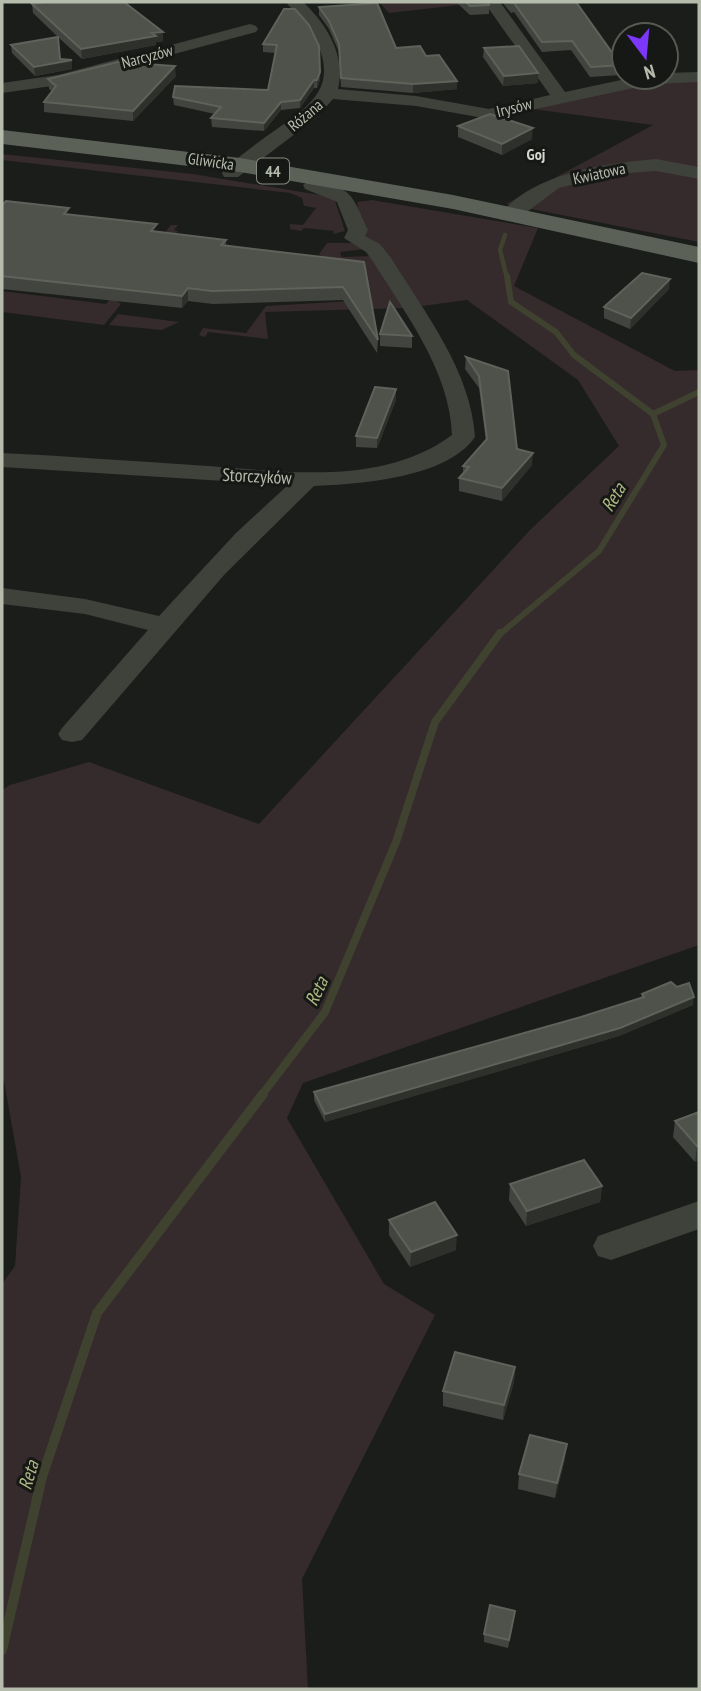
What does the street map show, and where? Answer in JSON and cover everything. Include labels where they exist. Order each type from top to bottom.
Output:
[{"type":"main road","name":"Gliwicka","points":[[2,137],[414,195],[699,256]]},
{"type":"main road","name":"Gliwicka","points":[[2,147],[235,169],[452,210],[505,215]]},
{"type":"street","name":"Różana","points":[[235,169],[309,115],[329,93],[331,59],[326,43],[311,18],[294,2]]},
{"type":"street","points":[[492,2],[559,96]]},
{"type":"street","name":"Narcyzów","points":[[2,88],[59,80],[250,29]]},
{"type":"street","name":"Irysów","points":[[329,93],[416,101],[489,114],[559,96],[652,79],[699,77]]},
{"type":"street","name":"Kwiatowa","points":[[505,215],[552,184],[617,168],[656,165],[699,173]]},
{"type":"street","name":"Gliwicka","points":[[308,479],[354,478],[387,472],[446,453],[464,437],[461,401],[452,379],[381,258],[373,248],[354,238],[358,230],[348,201],[337,192],[312,185]]},
{"type":"street","name":"Storczyków","points":[[2,460],[308,479]]},
{"type":"street","name":"Storczyków","points":[[72,734],[165,627],[283,501],[308,479]]},
{"type":"street","points":[[2,596],[126,613],[165,627]]},
{"type":"street","points":[[611,1246],[699,1215]]},
{"type":"shaded area","points":[[379,2],[467,2],[468,4],[389,13]]},
{"type":"shaded area","points":[[680,79],[699,80],[699,165],[686,173],[699,177],[699,242],[506,204],[653,125],[532,109],[555,100],[610,91],[680,91]]},
{"type":"shaded area","points":[[2,154],[193,174],[320,195],[335,201],[345,231],[333,234],[334,231],[290,229],[290,224],[303,225],[316,208],[304,206],[302,198],[290,193],[2,160]]},
{"type":"shaded area","points":[[372,200],[538,228],[514,286],[675,371],[699,370],[699,945],[303,1083],[287,1118],[384,1284],[435,1315],[302,1579],[308,1689],[2,1689],[2,1284],[15,1266],[21,1177],[2,1080],[2,790],[10,785],[89,762],[259,824],[530,530],[619,446],[578,380],[467,300],[415,307],[363,236],[357,202]]},
{"type":"shaded area","points":[[171,225],[178,225],[174,230],[178,231],[117,301],[121,304],[104,325],[2,312],[2,291],[106,304]]},
{"type":"shaded area","points":[[327,243],[358,243],[366,249],[340,252],[342,257],[372,256],[406,308],[265,312],[268,339],[208,332],[205,337],[199,335],[203,328],[246,333],[266,306],[370,300],[319,254]]},
{"type":"shaded area","points":[[118,314],[179,322],[162,330],[109,325]]},
{"type":"building","points":[[124,2],[163,32],[152,33],[156,36],[81,49],[32,4]]},
{"type":"building","points":[[466,2],[488,2],[489,5],[470,6]]},
{"type":"building","points":[[576,2],[610,50],[610,66],[591,67],[572,41],[542,42],[514,3],[511,3]]},
{"type":"building","points":[[377,3],[396,48],[420,46],[426,56],[439,55],[457,81],[413,84],[341,78],[339,44],[329,21],[319,7]]},
{"type":"building","points":[[284,9],[295,9],[309,25],[319,46],[320,72],[317,80],[314,80],[300,100],[281,102],[264,123],[211,118],[221,107],[173,97],[175,86],[268,90],[277,45],[263,44]]},
{"type":"building","points":[[58,37],[60,59],[72,60],[34,67],[11,45]]},
{"type":"building","points":[[519,46],[538,73],[504,76],[484,48]]},
{"type":"building","points":[[118,62],[175,66],[133,111],[44,102],[56,86],[48,79]]},
{"type":"building","points":[[490,114],[533,128],[502,144],[458,126]]},
{"type":"building","points":[[6,201],[69,208],[64,214],[157,224],[151,231],[226,240],[221,245],[364,262],[378,340],[343,287],[212,291],[188,288],[182,296],[2,276],[2,205]]},
{"type":"building","points":[[642,273],[670,279],[631,318],[604,307]]},
{"type":"building","points":[[390,302],[412,336],[380,334]]},
{"type":"building","points":[[466,357],[508,371],[517,449],[533,453],[502,488],[459,478],[469,467],[463,466],[487,439],[479,376]]},
{"type":"building","points":[[375,387],[396,389],[377,438],[356,436]]},
{"type":"building","points":[[671,982],[677,987],[689,983],[694,997],[620,1028],[325,1114],[314,1092],[581,1017],[644,997],[642,994]]},
{"type":"building","points":[[699,1112],[699,1146],[697,1146],[675,1121]]},
{"type":"building","points":[[584,1160],[602,1186],[527,1211],[510,1184]]},
{"type":"building","points":[[435,1202],[457,1235],[411,1252],[389,1220]]},
{"type":"building","points":[[455,1352],[515,1367],[504,1405],[443,1391]]},
{"type":"building","points":[[530,1435],[567,1444],[557,1483],[519,1474]]},
{"type":"building","points":[[490,1605],[515,1611],[509,1640],[484,1634]]},
{"type":"waterway","points":[[505,235],[500,250],[507,278]]},
{"type":"waterway","points":[[507,276],[511,302],[556,332],[574,355],[653,414]]},
{"type":"waterway","name":"Reta","points":[[653,414],[699,392]]},
{"type":"waterway","name":"Reta","points":[[499,635],[599,551],[664,445],[653,414]]},
{"type":"waterway","name":"Reta","points":[[261,1096],[325,1012],[396,842],[435,722],[500,633]]},
{"type":"waterway","name":"Reta","points":[[2,1650],[42,1477],[97,1313],[263,1094]]},
{"type":"district","name":"Goj","points":[[536,154]]}]
